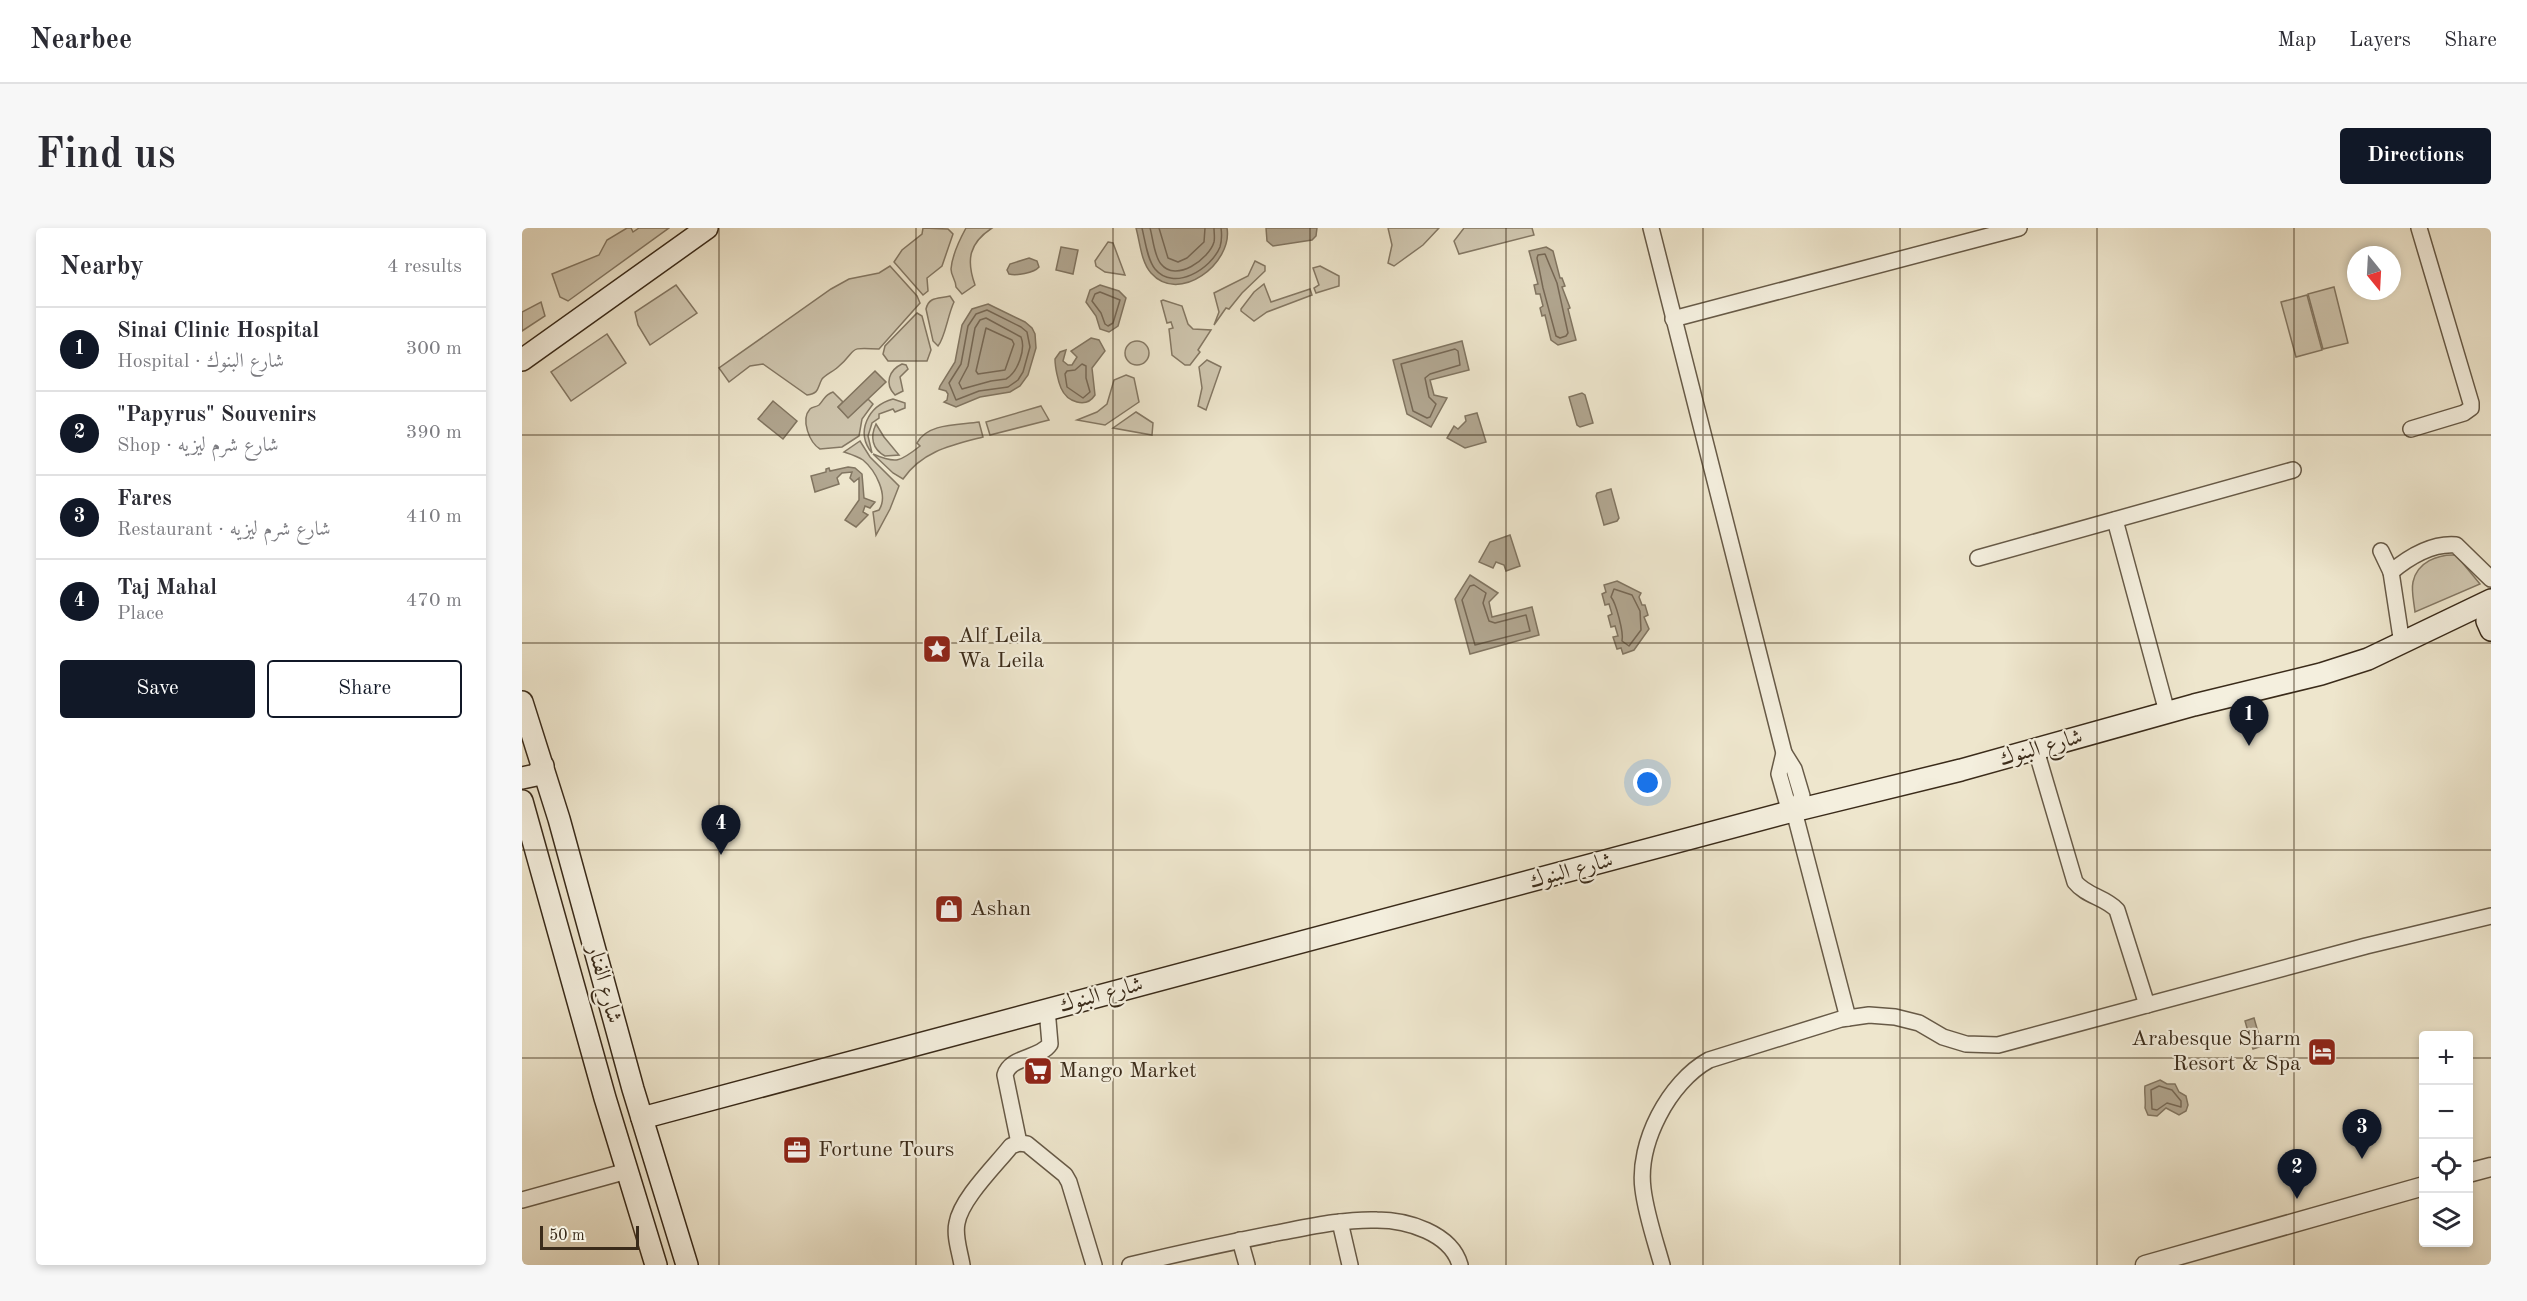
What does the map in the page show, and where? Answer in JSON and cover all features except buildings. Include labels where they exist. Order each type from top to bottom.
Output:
[{"type":"main road","points":[[522,360],[707,228]]},
{"type":"main road","points":[[2491,602],[2487,621],[2491,630]]},
{"type":"main road","name":"شارع البنوك","points":[[642,1118],[1794,811],[2036,750],[2168,712],[2321,674],[2360,662],[2491,602]]},
{"type":"main road","name":"شارع الفنار","points":[[522,702],[559,819],[642,1118],[687,1265]]},
{"type":"main road","points":[[522,778],[536,775],[543,766]]},
{"type":"main road","points":[[524,814],[548,815],[559,819]]},
{"type":"main road","name":"شارع الفنار","points":[[524,814],[656,1265]]},
{"type":"street","points":[[1651,228],[1672,319],[1784,753],[1794,769],[1802,798],[1794,811],[1848,1018]]},
{"type":"street","points":[[1672,319],[2019,228]]},
{"type":"street","points":[[2411,429],[2471,408],[2419,228]]},
{"type":"street","points":[[1978,558],[2293,470]]},
{"type":"street","points":[[2115,520],[2168,712]]},
{"type":"street","points":[[2391,572],[2407,559],[2445,544],[2456,545],[2491,579]]},
{"type":"street","points":[[2380,551],[2391,572],[2402,644]]},
{"type":"street","points":[[2036,750],[2075,882],[2084,891],[2106,901],[2116,910],[2147,1005]]},
{"type":"street","points":[[1662,1265],[1645,1202],[1642,1176],[1645,1154],[1662,1109],[1674,1088],[1691,1071],[1709,1060],[1848,1018],[1883,1015],[1919,1023],[1954,1041],[1989,1046],[2006,1043],[2366,946],[2491,916]]},
{"type":"street","points":[[1019,1143],[1005,1075],[1009,1066],[1046,1050],[1050,1044],[1047,1009]]},
{"type":"street","points":[[962,1265],[956,1234],[962,1208],[1011,1146],[1019,1143],[1027,1144],[1065,1175],[1094,1265]]},
{"type":"street","points":[[2473,1172],[2491,1167]]},
{"type":"street","points":[[522,1200],[627,1171]]},
{"type":"street","points":[[2145,1265],[2419,1187]]},
{"type":"street","points":[[1130,1265],[1240,1240],[1340,1222],[1378,1220],[1421,1229],[1440,1237],[1449,1245],[1460,1265]]},
{"type":"street","points":[[1340,1222],[1350,1265]]},
{"type":"street","points":[[1240,1240],[1247,1265]]},
{"type":"shaded area","points":[[631,228],[633,232],[639,228],[669,228],[568,301],[560,297],[552,274],[599,255],[607,240]]},
{"type":"shaded area","points":[[923,228],[948,229],[953,234],[942,266],[927,278],[928,291],[923,295],[894,262],[902,250],[922,234]]},
{"type":"shaded area","points":[[966,228],[992,228],[974,246],[970,260],[975,285],[962,294],[956,287],[951,269]]},
{"type":"shaded area","points":[[1388,228],[1439,228],[1423,245],[1394,266],[1388,263],[1392,245]]},
{"type":"shaded area","points":[[1464,228],[1532,228],[1534,235],[1459,254],[1454,241]]},
{"type":"shaded area","points":[[1108,242],[1113,243],[1125,275],[1105,272],[1096,266],[1095,261]]},
{"type":"shaded area","points":[[1255,261],[1265,266],[1265,271],[1229,309],[1226,308],[1214,325],[1219,312],[1214,293],[1248,276]]},
{"type":"shaded area","points":[[890,266],[917,296],[920,303],[879,349],[854,350],[838,367],[822,379],[818,390],[814,393],[807,395],[763,364],[750,366],[729,382],[719,368],[831,289],[849,279],[879,273]]},
{"type":"shaded area","points":[[1320,266],[1339,276],[1339,286],[1316,293],[1314,288],[1319,285],[1313,268]]},
{"type":"shaded area","points":[[1264,284],[1271,302],[1310,289],[1312,295],[1267,312],[1254,321],[1241,309],[1254,292]]},
{"type":"shaded area","points":[[676,285],[697,313],[650,345],[638,325],[635,312]]},
{"type":"shaded area","points":[[2334,287],[2348,343],[2323,349],[2308,294]]},
{"type":"shaded area","points":[[2307,295],[2322,350],[2296,357],[2281,302]]},
{"type":"shaded area","points":[[950,296],[954,302],[938,346],[933,341],[926,309],[932,300]]},
{"type":"shaded area","points":[[1161,301],[1182,306],[1188,324],[1193,329],[1211,330],[1198,350],[1200,352],[1190,365],[1185,365],[1172,355],[1169,329],[1173,328],[1171,322],[1167,323]]},
{"type":"shaded area","points":[[541,302],[545,316],[522,331],[522,312]]},
{"type":"shaded area","points":[[917,313],[922,316],[931,350],[927,361],[888,361],[883,354],[885,346]]},
{"type":"shaded area","points":[[607,334],[626,363],[571,401],[551,372]]},
{"type":"shaded area","points":[[1137,341],[1145,345],[1149,353],[1145,361],[1137,365],[1129,361],[1125,353],[1129,345]]},
{"type":"shaded area","points":[[1207,360],[1221,367],[1206,410],[1198,406],[1202,388],[1199,367]]},
{"type":"shaded area","points":[[902,364],[908,369],[900,377],[903,391],[895,395],[889,378]]},
{"type":"shaded area","points":[[1126,375],[1134,378],[1139,402],[1105,425],[1077,420],[1097,412],[1107,404],[1114,380]]},
{"type":"shaded area","points":[[833,392],[843,402],[838,407],[848,417],[868,399],[873,404],[862,419],[859,436],[842,447],[820,449],[813,442],[808,431],[807,414],[810,409],[819,405],[826,396]]},
{"type":"shaded area","points":[[893,399],[905,403],[905,408],[879,414],[879,418],[872,423],[868,436],[872,453],[865,437],[867,421],[877,407]]},
{"type":"shaded area","points":[[1041,406],[1049,420],[990,435],[986,422]]},
{"type":"shaded area","points":[[1136,412],[1153,423],[1152,435],[1113,428]]},
{"type":"shaded area","points":[[979,422],[983,437],[938,450],[919,462],[903,479],[873,454],[898,460],[920,446],[917,443],[922,436],[936,428]]},
{"type":"shaded area","points":[[876,424],[899,455],[885,456],[877,450],[873,442]]},
{"type":"shaded area","points":[[860,441],[870,457],[899,486],[876,535],[873,512],[879,510],[882,504],[879,483],[863,460],[844,452]]},
{"type":"shaded area","points":[[2456,555],[2480,584],[2415,612],[2412,585],[2419,569],[2436,558]]},
{"type":"water","points":[[1136,228],[1227,228],[1227,241],[1222,254],[1202,276],[1189,282],[1176,284],[1163,282],[1151,273],[1143,258]]},
{"type":"water","points":[[1266,228],[1317,228],[1316,236],[1312,240],[1273,246],[1267,241]]},
{"type":"water","points":[[1061,247],[1078,250],[1073,274],[1056,270]]},
{"type":"water","points":[[1546,247],[1553,251],[1560,278],[1565,286],[1562,287],[1570,308],[1568,309],[1576,340],[1558,345],[1551,340],[1545,315],[1542,316],[1540,308],[1543,306],[1540,294],[1536,294],[1534,285],[1538,284],[1529,251]]},
{"type":"water","points":[[1029,258],[1037,261],[1039,267],[1025,274],[1009,274],[1007,270],[1010,264]]},
{"type":"water","points":[[1100,285],[1119,291],[1126,298],[1118,326],[1109,332],[1100,329],[1096,316],[1086,302],[1090,290]]},
{"type":"water","points":[[988,304],[1025,322],[1032,328],[1036,348],[1028,375],[1020,386],[1010,392],[980,397],[956,407],[944,402],[948,394],[939,389],[955,362],[962,325],[972,309]]},
{"type":"water","points":[[1091,338],[1099,340],[1105,351],[1092,368],[1095,395],[1082,403],[1072,400],[1064,393],[1057,374],[1055,359],[1060,352],[1066,350],[1063,361],[1072,365],[1077,357],[1071,351]]},
{"type":"water","points":[[1462,341],[1469,370],[1430,380],[1434,395],[1447,398],[1431,427],[1407,414],[1393,360]]},
{"type":"water","points":[[875,371],[886,382],[848,418],[838,407]]},
{"type":"water","points":[[1582,393],[1585,395],[1593,423],[1580,427],[1577,425],[1569,397]]},
{"type":"water","points":[[773,401],[797,421],[783,439],[758,419]]},
{"type":"water","points":[[1477,413],[1486,442],[1465,448],[1447,438],[1454,426],[1458,429],[1466,421],[1465,416]]},
{"type":"water","points":[[848,467],[855,468],[862,474],[864,498],[875,502],[870,508],[865,506],[863,512],[868,515],[856,527],[845,520],[859,500],[859,478],[854,482],[850,478],[852,472],[842,473],[837,478],[839,484],[815,492],[811,476],[826,472],[829,468],[830,471]]},
{"type":"water","points":[[1611,489],[1619,518],[1617,521],[1604,525],[1596,496],[1597,493]]},
{"type":"water","points":[[1510,535],[1520,566],[1506,571],[1504,565],[1496,562],[1493,568],[1479,562],[1490,542]]},
{"type":"water","points":[[1470,575],[1498,593],[1489,602],[1492,617],[1532,607],[1539,635],[1470,654],[1455,599]]},
{"type":"water","points":[[1617,581],[1641,593],[1639,597],[1648,615],[1644,617],[1649,629],[1634,650],[1623,654],[1621,648],[1617,649],[1613,637],[1618,636],[1615,626],[1611,627],[1608,616],[1612,614],[1609,604],[1605,605],[1602,594],[1606,592],[1604,585]]},
{"type":"water","points":[[2254,1018],[2262,1046],[2253,1049],[2245,1021]]},
{"type":"water","points":[[2160,1080],[2167,1084],[2175,1084],[2179,1092],[2186,1096],[2188,1105],[2186,1111],[2179,1115],[2166,1108],[2157,1116],[2148,1115],[2145,1108],[2145,1086]]},
{"type":"place","name":"Alf Leila Wa Leila","points":[[937,649]]},
{"type":"place","name":"Sinai Clinic Hospital","points":[[2249,746]]},
{"type":"place","name":"Taj Mahal","points":[[721,855]]},
{"type":"place","name":"Ashan","points":[[949,909]]},
{"type":"place","name":"Arabesque Sharm Resort & Spa","points":[[2322,1052]]},
{"type":"place","name":"Mango Market","points":[[1038,1071]]},
{"type":"place","name":"Fortune Tours","points":[[797,1150]]},
{"type":"place","name":"Fares","points":[[2362,1159]]},
{"type":"place","name":"\"Papyrus\" Souvenirs","points":[[2297,1199]]}]
